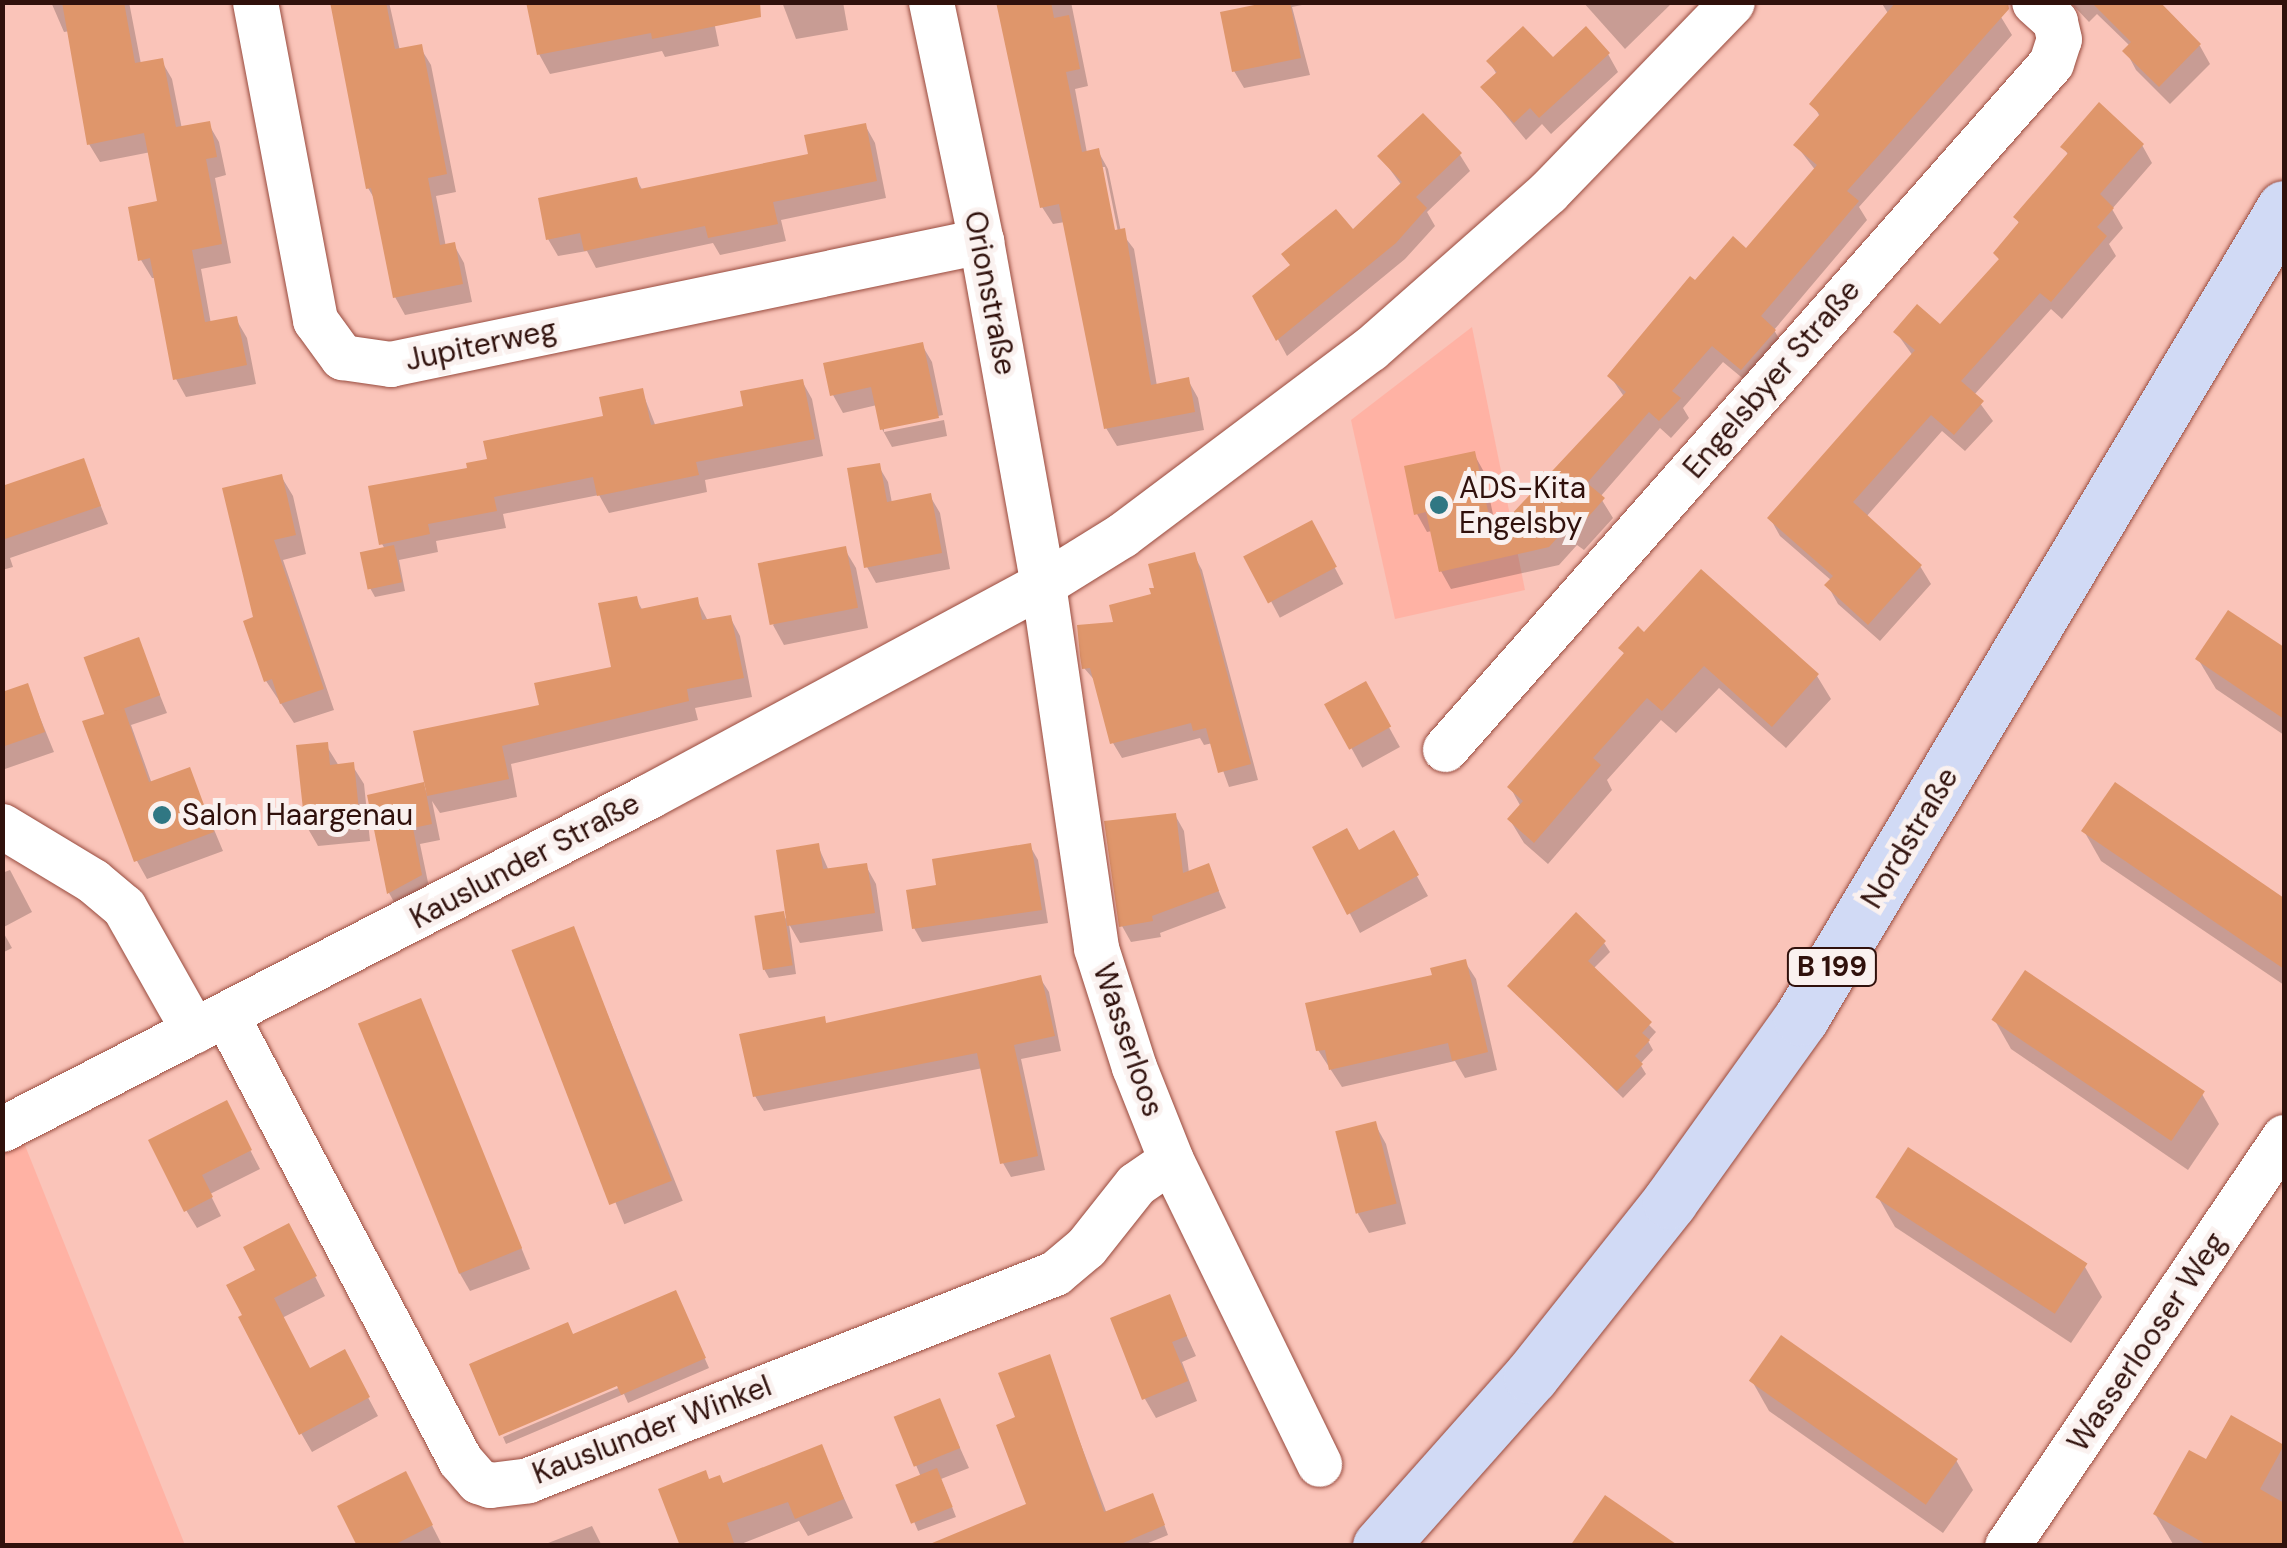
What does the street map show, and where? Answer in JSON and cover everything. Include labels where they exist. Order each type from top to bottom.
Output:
[{"type":"main road","name":"Nordstraße","points":[[1380,1546],[1531,1376],[1670,1201],[1802,1018],[2212,336],[2284,208]]},
{"type":"main road","name":"Nordstraße","points":[[2212,336],[2284,224]]},
{"type":"street","name":"Jupiterweg","points":[[255,2],[253,12],[315,320],[342,357],[390,364],[981,240]]},
{"type":"street","name":"Orionstraße","points":[[931,2],[981,240],[1042,584]]},
{"type":"street","points":[[1042,584],[1122,536],[1370,349],[1548,192],[1732,2]]},
{"type":"street","name":"Engelsbyer Straße","points":[[1445,749],[2051,63],[2059,39],[2055,21],[2034,2]]},
{"type":"street","name":"Kauslunder Straße","points":[[2,1129],[512,868],[1042,584]]},
{"type":"street","name":"Wasserloos","points":[[1042,584],[1096,948],[1171,1160],[1319,1464]]},
{"type":"street","name":"Kauslunder Winkel","points":[[2,826],[93,881],[124,907],[210,1023],[460,1460],[478,1480],[490,1485],[528,1480],[1055,1273],[1086,1247],[1136,1184],[1171,1160]]},
{"type":"street","name":"Wasserlooser Weg","points":[[2013,1543],[2284,1137]]},
{"type":"shaded area","name":"ADS-Kita Engelsby","points":[[1472,327],[1525,590],[1395,619],[1351,420]]},
{"type":"shaded area","points":[[8,1103],[185,1545],[3,1546],[2,1106]]},
{"type":"building","points":[[62,2],[124,2],[135,63],[163,58],[176,127],[210,121],[217,157],[206,159],[222,244],[192,250],[205,322],[237,316],[247,365],[173,380],[150,258],[138,261],[128,207],[157,201],[144,133],[87,145]]},
{"type":"building","points":[[330,2],[386,2],[395,49],[422,44],[447,174],[428,178],[440,245],[455,242],[463,284],[393,298],[371,188],[366,189]]},
{"type":"building","points":[[526,2],[760,2],[761,17],[652,39],[651,33],[537,55]]},
{"type":"building","points":[[996,2],[1051,2],[1054,18],[1069,15],[1080,69],[1066,72],[1082,152],[1099,148],[1115,230],[1125,228],[1151,385],[1189,377],[1195,412],[1104,429],[1059,204],[1040,208]]},
{"type":"building","points":[[1290,2],[1301,58],[1232,72],[1220,12]]},
{"type":"building","points":[[1896,2],[2008,2],[2009,9],[1847,191],[1859,201],[1761,316],[1776,330],[1741,370],[1712,346],[1672,391],[1681,398],[1659,421],[1649,412],[1587,483],[1605,498],[1573,534],[1566,528],[1549,547],[1439,572],[1426,512],[1414,515],[1404,466],[1475,451],[1493,534],[1626,392],[1607,376],[1690,276],[1695,280],[1733,236],[1746,248],[1817,165],[1793,145],[1820,114],[1809,104]]},
{"type":"building","points":[[2091,2],[2160,2],[2201,44],[2159,87],[2122,51],[2131,42]]},
{"type":"building","points":[[1523,26],[1553,57],[1586,26],[1610,53],[1539,118],[1530,108],[1514,123],[1480,87],[1497,72],[1486,61]]},
{"type":"building","points":[[2099,102],[2144,144],[2100,194],[2114,208],[2097,227],[2107,236],[2051,302],[2040,293],[1961,381],[1984,401],[1954,435],[1931,415],[1853,502],[1922,565],[1868,625],[1824,585],[1833,576],[1767,518],[1915,350],[1893,332],[1917,304],[1940,324],[1999,259],[1993,253],[2019,222],[2013,217],[2068,153],[2060,147]]},
{"type":"building","points":[[1423,113],[1462,153],[1416,197],[1427,208],[1396,243],[1276,341],[1252,296],[1290,265],[1281,254],[1336,209],[1353,229],[1402,182],[1377,156]]},
{"type":"building","points":[[866,123],[877,181],[773,202],[778,224],[708,238],[705,226],[584,251],[580,233],[546,240],[538,198],[637,177],[640,189],[808,154],[804,135]]},
{"type":"building","points":[[923,342],[939,418],[880,430],[871,387],[830,396],[823,363]]},
{"type":"building","points":[[803,379],[815,439],[696,462],[699,475],[597,496],[593,477],[494,497],[497,511],[428,524],[430,534],[379,545],[368,486],[467,468],[466,463],[487,459],[483,441],[603,416],[599,397],[643,388],[651,425],[743,406],[740,391]]},
{"type":"building","points":[[84,458],[101,506],[2,540],[2,486]]},
{"type":"building","points":[[880,463],[887,502],[931,493],[942,553],[864,568],[847,468]]},
{"type":"building","points":[[282,474],[296,535],[274,540],[324,689],[280,704],[272,679],[264,682],[243,621],[253,617],[222,488]]},
{"type":"building","points":[[1312,520],[1337,567],[1268,603],[1243,557]]},
{"type":"building","points":[[394,545],[402,582],[368,589],[360,552]]},
{"type":"building","points":[[846,546],[858,608],[770,625],[758,563]]},
{"type":"building","points":[[1195,552],[1251,764],[1218,773],[1206,728],[1193,731],[1191,723],[1110,744],[1090,668],[1082,669],[1080,656],[1077,625],[1113,622],[1109,605],[1151,594],[1149,588],[1154,588],[1148,564]]},
{"type":"building","points":[[1701,569],[1819,674],[1772,727],[1704,666],[1662,711],[1647,698],[1593,758],[1601,765],[1534,843],[1507,819],[1523,801],[1507,787],[1624,653],[1618,648],[1638,626],[1644,632]]},
{"type":"building","points":[[637,596],[640,609],[698,597],[702,620],[731,615],[744,678],[687,689],[689,701],[502,746],[509,779],[427,796],[413,731],[539,705],[534,683],[611,667],[598,603]]},
{"type":"building","points":[[2228,610],[2284,647],[2284,719],[2195,659]]},
{"type":"building","points":[[139,637],[160,695],[105,715],[84,657]]},
{"type":"building","points":[[1366,681],[1391,726],[1349,750],[1324,704]]},
{"type":"building","points":[[28,683],[45,732],[2,747],[2,692]]},
{"type":"building","points":[[124,708],[149,782],[190,767],[214,832],[134,862],[82,721]]},
{"type":"building","points":[[328,742],[330,765],[354,762],[360,821],[305,828],[296,745]]},
{"type":"building","points":[[424,782],[432,824],[413,828],[422,875],[387,894],[367,795]]},
{"type":"building","points":[[2115,782],[2284,898],[2284,969],[2081,831]]},
{"type":"building","points":[[1176,813],[1183,873],[1209,863],[1219,891],[1152,916],[1153,921],[1119,927],[1104,821]]},
{"type":"building","points":[[1347,828],[1359,850],[1394,830],[1419,875],[1347,915],[1312,847]]},
{"type":"building","points":[[819,843],[823,869],[867,863],[875,913],[787,926],[776,850]]},
{"type":"building","points":[[1031,843],[1042,910],[912,929],[906,890],[936,885],[932,859]]},
{"type":"building","points":[[784,911],[793,965],[763,970],[754,916]]},
{"type":"building","points":[[1576,912],[1606,941],[1588,961],[1652,1022],[1642,1033],[1650,1040],[1635,1056],[1643,1064],[1617,1091],[1507,986]]},
{"type":"building","points":[[574,926],[672,1181],[609,1205],[511,950]]},
{"type":"building","points":[[1466,959],[1488,1052],[1452,1061],[1448,1043],[1329,1070],[1325,1050],[1316,1051],[1305,1003],[1432,975],[1430,968]]},
{"type":"building","points":[[2025,970],[2205,1091],[2171,1141],[1991,1020]]},
{"type":"building","points":[[1041,975],[1055,1036],[1014,1045],[1038,1156],[1000,1164],[977,1053],[753,1097],[739,1034],[825,1016],[826,1023]]},
{"type":"building","points":[[421,998],[522,1248],[459,1274],[358,1023]]},
{"type":"building","points":[[227,1100],[252,1150],[202,1175],[213,1197],[184,1212],[148,1140]]},
{"type":"building","points":[[1376,1121],[1397,1203],[1356,1214],[1335,1131]]},
{"type":"building","points":[[1908,1147],[2087,1264],[2055,1314],[1875,1197]]},
{"type":"building","points":[[289,1223],[317,1276],[274,1298],[310,1368],[345,1349],[370,1397],[299,1435],[238,1317],[242,1315],[226,1285],[255,1270],[243,1247]]},
{"type":"building","points":[[676,1290],[706,1358],[621,1395],[617,1386],[499,1436],[469,1364],[568,1322],[573,1334]]},
{"type":"building","points":[[1170,1294],[1187,1336],[1172,1342],[1188,1381],[1142,1400],[1110,1318]]},
{"type":"building","points":[[1781,1335],[1958,1459],[1926,1505],[1749,1381]]},
{"type":"building","points":[[1050,1354],[1104,1512],[1153,1493],[1165,1525],[1116,1546],[925,1546],[1026,1504],[996,1425],[1015,1417],[998,1373]]},
{"type":"building","points":[[940,1398],[960,1448],[914,1467],[894,1417]]},
{"type":"building","points":[[2231,1415],[2284,1445],[2260,1489],[2284,1503],[2284,1546],[2209,1546],[2153,1514],[2189,1450],[2206,1459]]},
{"type":"building","points":[[822,1444],[844,1499],[795,1519],[788,1502],[727,1523],[735,1546],[680,1546],[658,1489],[706,1470],[709,1479],[720,1475],[723,1483]]},
{"type":"building","points":[[937,1468],[953,1507],[911,1524],[895,1485]]},
{"type":"building","points":[[406,1471],[433,1525],[392,1546],[357,1546],[337,1506]]},
{"type":"building","points":[[1605,1495],[1679,1546],[1570,1546]]},
{"type":"place","name":"ADS-Kita Engelsby","points":[[1439,505]]},
{"type":"place","name":"Salon Haargenau","points":[[162,815]]}]
